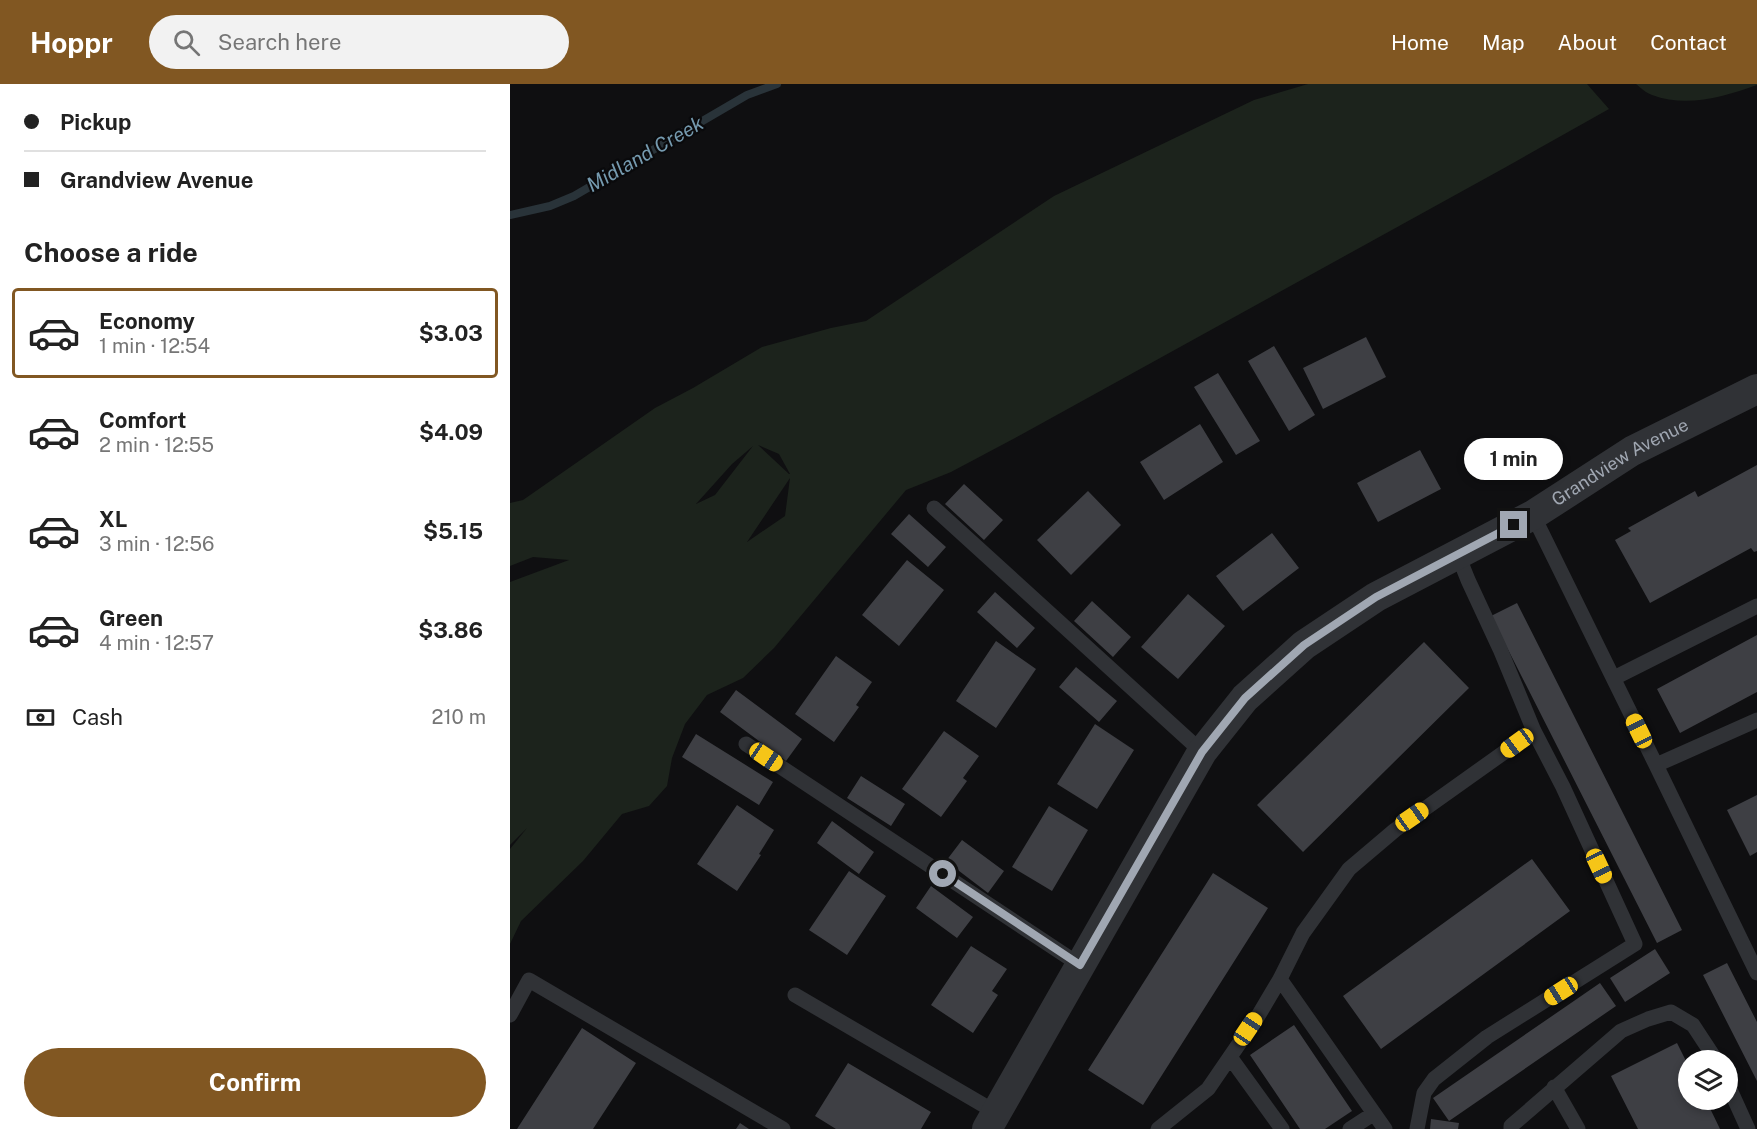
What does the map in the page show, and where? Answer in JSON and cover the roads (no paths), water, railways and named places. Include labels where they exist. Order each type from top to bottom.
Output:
[{"type":"street","name":"Grandview Avenue","points":[[992,1121],[1202,752],[1245,698],[1304,645],[1376,597],[1533,515],[1632,451],[1757,389]]},
{"type":"lane","points":[[934,508],[1202,752]]},
{"type":"lane","points":[[1533,515],[1757,973]]},
{"type":"lane","points":[[1417,1129],[1424,1093],[1434,1079],[1487,1037],[1635,944],[1563,787],[1534,731],[1458,555]]},
{"type":"lane","points":[[1614,678],[1757,606]]},
{"type":"lane","points":[[1656,765],[1757,720]]},
{"type":"lane","points":[[1158,1129],[1208,1089],[1258,1016],[1303,933],[1350,869],[1395,830],[1534,731]]},
{"type":"lane","points":[[746,744],[1080,965]]},
{"type":"lane","points":[[1280,979],[1385,1129]]},
{"type":"lane","points":[[510,1015],[530,980],[783,1129]]},
{"type":"lane","points":[[795,995],[992,1121]]},
{"type":"lane","points":[[1511,1129],[1511,1126],[1621,1031],[1648,1019],[1671,1012],[1693,1025],[1710,1050]]},
{"type":"lane","points":[[1230,1057],[1282,1129]]},
{"type":"lane","points":[[1554,1088],[1578,1129]]},
{"type":"lane","points":[[1738,1107],[1748,1129]]},
{"type":"lane","points":[[1350,1129],[1373,1114]]},
{"type":"waterway","name":"Midland Creek","points":[[510,215],[550,206],[574,196],[747,95],[777,84]]}]
